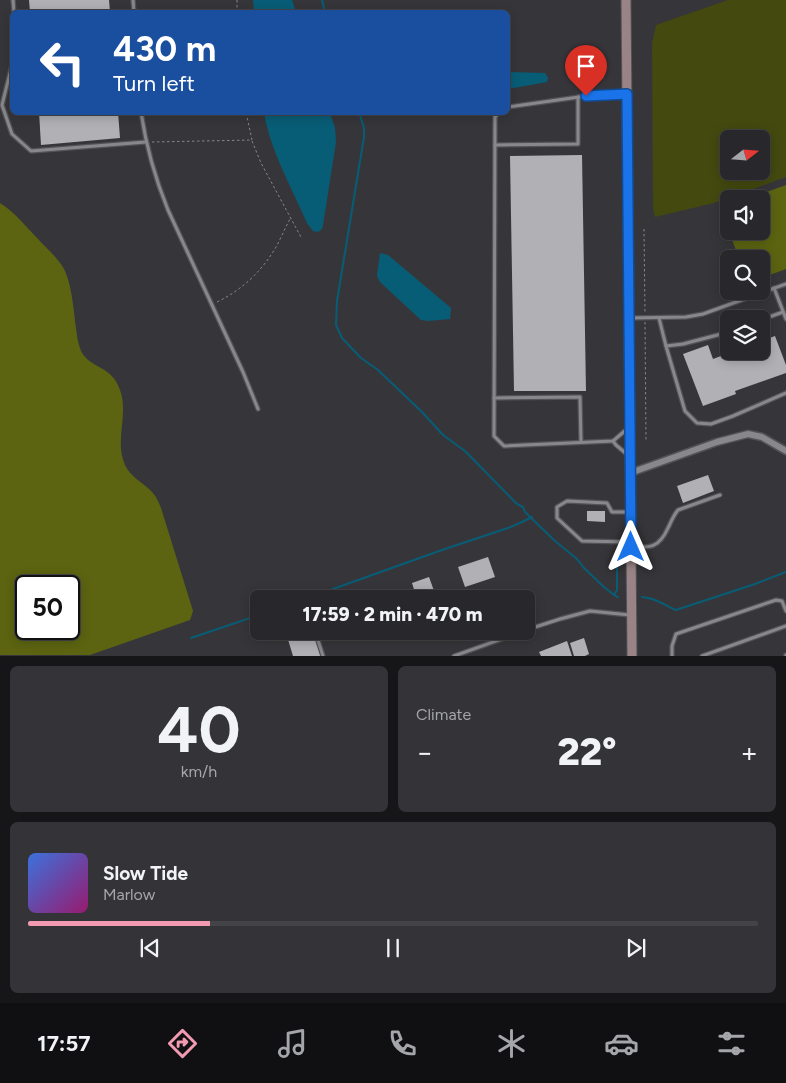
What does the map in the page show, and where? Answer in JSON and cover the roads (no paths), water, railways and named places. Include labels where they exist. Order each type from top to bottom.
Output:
[{"type":"main road","points":[[626,0],[632,656]]},
{"type":"street","points":[[630,473],[717,442],[748,434],[762,437],[786,451]]},
{"type":"lane","points":[[10,73],[2,104],[12,134],[31,151],[146,142]]},
{"type":"lane","points":[[510,107],[578,97],[627,94]]},
{"type":"lane","points":[[495,145],[578,144],[578,97]]},
{"type":"lane","points":[[142,115],[146,142],[162,194],[258,408]]},
{"type":"lane","points":[[497,115],[495,117],[494,436],[504,446],[613,441],[630,426]]},
{"type":"lane","points":[[629,318],[659,318],[702,314],[786,284]]},
{"type":"lane","points":[[774,288],[786,319]]},
{"type":"lane","points":[[770,317],[783,312]]},
{"type":"lane","points":[[659,318],[685,411],[697,423],[711,424],[786,393]]},
{"type":"lane","points":[[666,346],[720,334]]},
{"type":"lane","points":[[494,398],[580,397],[581,442]]},
{"type":"lane","points":[[613,441],[616,446],[631,457]]},
{"type":"lane","points":[[630,512],[612,512],[606,503],[567,501],[557,508],[557,518],[582,541],[631,544],[648,548],[658,543],[678,510],[720,495]]},
{"type":"lane","points":[[672,656],[672,646],[676,634],[776,600],[782,601],[786,611]]},
{"type":"lane","points":[[535,628],[590,611],[631,615]]},
{"type":"lane","points":[[702,656],[786,626]]},
{"type":"lane","points":[[317,640],[323,656]]},
{"type":"lane","points":[[454,656],[499,640]]},
{"type":"water","points":[[253,0],[292,0],[295,10],[254,10]]},
{"type":"water","points":[[510,72],[545,73],[548,78],[547,82],[510,89]]},
{"type":"water","points":[[264,115],[331,115],[335,128],[336,142],[323,225],[322,229],[318,232],[313,231],[307,223],[276,155]]},
{"type":"water","points":[[380,253],[388,255],[451,308],[450,319],[421,320],[380,282],[377,276]]},
{"type":"waterway","points":[[322,0],[324,10]]},
{"type":"waterway","points":[[360,115],[364,128],[364,137],[337,301],[336,325],[342,338],[361,358],[378,370],[422,412],[443,435],[465,451],[517,504],[523,507],[525,512],[577,559],[605,588],[618,597]]},
{"type":"waterway","points":[[330,590],[508,528],[532,517]]},
{"type":"waterway","points":[[614,595],[617,590],[617,550]]},
{"type":"waterway","points":[[642,597],[656,600],[676,610],[786,572]]},
{"type":"waterway","points":[[191,638],[250,618]]}]
